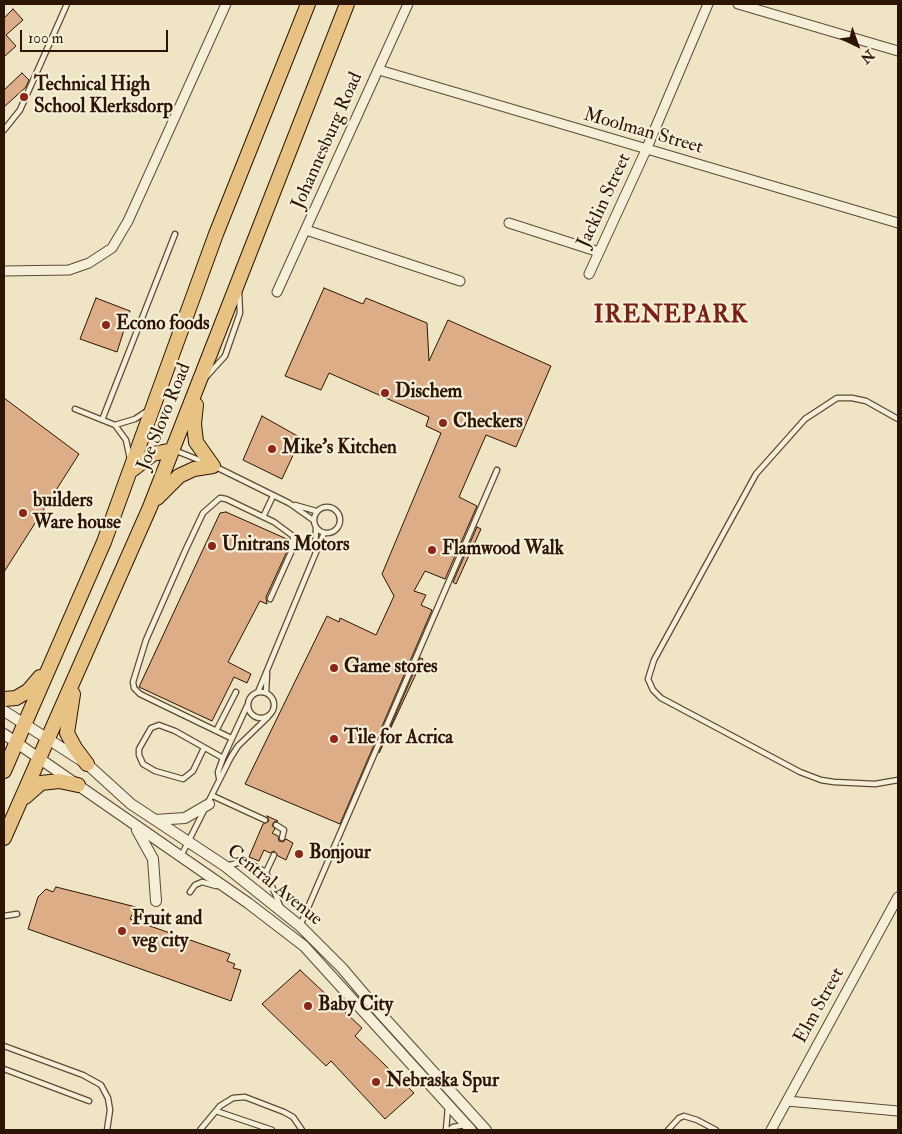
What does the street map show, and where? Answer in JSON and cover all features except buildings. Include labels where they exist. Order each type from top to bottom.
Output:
[{"type":"highway","name":"Joe Slovo Road","points":[[4,771],[23,724],[77,607],[131,471],[216,234],[308,4]]},
{"type":"highway","name":"Joe Slovo Road","points":[[4,838],[150,507],[347,4]]},
{"type":"highway","points":[[150,507],[179,476],[194,469],[213,466],[196,442],[194,424],[198,386]]},
{"type":"highway","points":[[131,471],[153,454],[173,450]]},
{"type":"highway","points":[[4,700],[16,698],[28,691],[50,665]]},
{"type":"highway","points":[[78,668],[67,733],[74,748],[87,764]]},
{"type":"highway","points":[[20,802],[33,788],[41,783],[59,781],[78,785]]},
{"type":"street","points":[[4,271],[69,270],[89,263],[112,248],[128,222],[226,4]]},
{"type":"street","name":"Johannesburg Road","points":[[277,292],[408,4]]},
{"type":"street","name":"Jacklin Street","points":[[589,274],[646,150],[708,4]]},
{"type":"street","points":[[738,4],[898,51]]},
{"type":"street","name":"Moolman Street","points":[[378,70],[898,223]]},
{"type":"street","points":[[509,223],[599,252]]},
{"type":"street","points":[[306,230],[460,280]]},
{"type":"street","name":"Central Avenue","points":[[4,711],[87,764],[130,804],[225,866],[300,926],[342,968],[486,1130]]},
{"type":"street","name":"Central Avenue","points":[[4,734],[248,904],[304,946],[469,1128]]},
{"type":"street","points":[[154,820],[185,818],[211,800]]},
{"type":"street","points":[[133,823],[152,852],[155,864],[156,901]]},
{"type":"street","name":"Elm Street","points":[[770,1130],[898,897]]},
{"type":"street","points":[[787,1101],[898,1111]]},
{"type":"lane","points":[[4,130],[20,110],[67,4]]},
{"type":"lane","points":[[102,420],[175,234]]},
{"type":"lane","points":[[898,419],[866,402],[852,398],[837,398],[805,419],[756,474],[654,660],[648,679],[653,690],[661,698],[800,772],[834,782],[875,784],[898,780]]},
{"type":"lane","points":[[115,426],[136,419],[156,403]]},
{"type":"lane","points":[[74,409],[115,426],[126,440],[131,471]]},
{"type":"lane","points":[[173,450],[213,466],[289,503],[316,511]]},
{"type":"lane","points":[[300,926],[497,470]]},
{"type":"lane","points":[[263,517],[274,496]]},
{"type":"lane","points":[[231,738],[140,694],[134,688],[134,672],[186,549],[206,508],[220,498],[226,499],[263,517],[291,533],[294,540],[270,599]]},
{"type":"lane","points":[[289,503],[313,520],[316,528],[314,554]]},
{"type":"lane","points":[[219,778],[218,772],[231,738],[251,697],[258,692],[314,554],[324,533],[337,529],[340,516],[332,507],[323,507],[316,511],[313,520]]},
{"type":"lane","points":[[316,528],[324,533]]},
{"type":"lane","points":[[266,692],[267,666]]},
{"type":"lane","points":[[216,731],[236,692]]},
{"type":"lane","points":[[180,857],[190,843],[211,800],[219,778],[238,746],[268,717],[275,706],[272,698],[266,692],[258,692]]},
{"type":"lane","points":[[248,705],[254,717],[268,717]]},
{"type":"lane","points":[[204,748],[193,771],[183,779],[155,771],[143,764],[138,755],[139,749],[151,728],[159,725],[175,731],[223,758]]},
{"type":"lane","points":[[211,800],[265,820]]},
{"type":"lane","points":[[276,825],[284,830],[282,838]]},
{"type":"lane","points":[[266,872],[274,855]]},
{"type":"lane","points":[[225,866],[245,861],[266,872],[282,912]]},
{"type":"lane","points":[[190,892],[195,885],[209,882],[248,904]]},
{"type":"lane","points":[[4,916],[16,914]]},
{"type":"lane","points":[[4,1046],[83,1074],[101,1085],[106,1092],[110,1110],[107,1130]]},
{"type":"lane","points":[[4,1069],[89,1101]]},
{"type":"lane","points":[[200,1130],[216,1110],[233,1098],[245,1097],[294,1117],[302,1130]]},
{"type":"lane","points":[[448,1105],[447,1130],[453,1127],[469,1128]]},
{"type":"lane","points":[[216,1110],[272,1130]]},
{"type":"lane","points":[[668,1130],[679,1118],[684,1116],[697,1120],[716,1130]]},
{"type":"place","name":"Technical High School Klerksdorp","points":[[24,97]]},
{"type":"place","name":"Econo foods","points":[[106,325]]},
{"type":"place","name":"Dischem","points":[[385,393]]},
{"type":"place","name":"Checkers","points":[[443,423]]},
{"type":"place","name":"Mike's Kitchen","points":[[272,449]]},
{"type":"place","name":"builders Ware house","points":[[23,513]]},
{"type":"place","name":"Unitrans Motors","points":[[212,546]]},
{"type":"place","name":"Flamwood Walk","points":[[432,550]]},
{"type":"place","name":"Game stores","points":[[334,668]]},
{"type":"place","name":"Tile for Acrica","points":[[334,739]]},
{"type":"place","name":"Bonjour","points":[[299,854]]},
{"type":"place","name":"Fruit and veg city","points":[[122,931]]},
{"type":"place","name":"Baby City","points":[[308,1006]]},
{"type":"place","name":"Nebraska Spur","points":[[376,1082]]},
{"type":"district","name":"IRENEPARK","points":[[671,317]]}]
